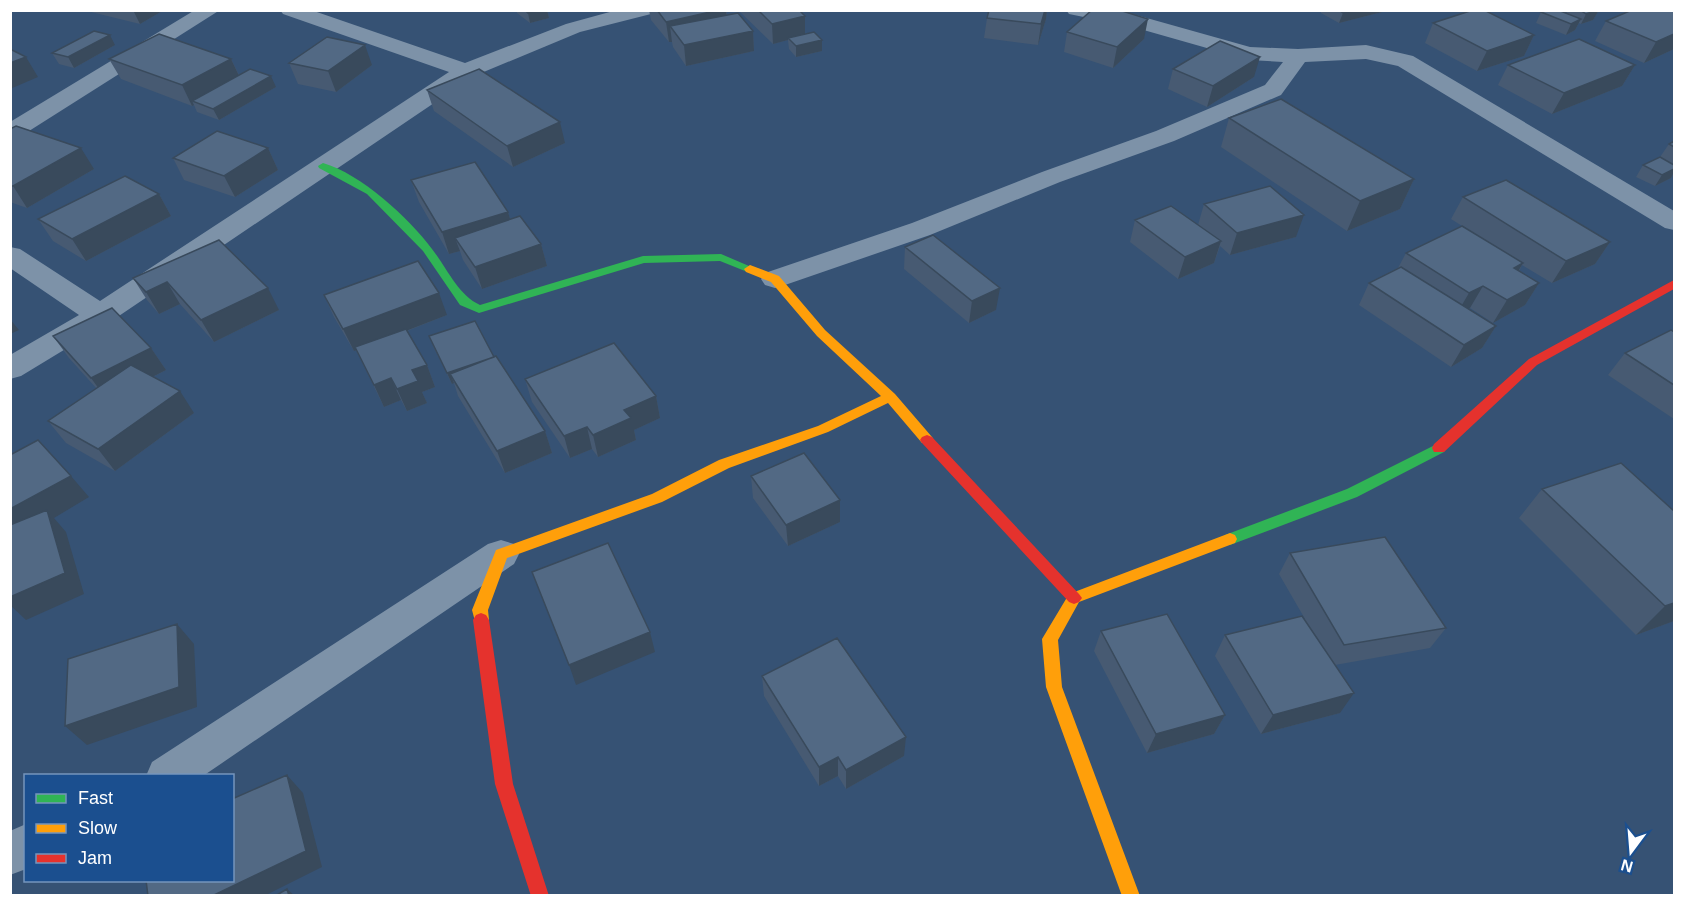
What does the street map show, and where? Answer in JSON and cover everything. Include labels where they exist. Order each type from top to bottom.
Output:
[{"type":"street","points":[[10,133],[210,10]]},
{"type":"street","points":[[290,10],[466,71]]},
{"type":"street","points":[[10,369],[100,315],[466,71],[573,28],[644,10]]},
{"type":"street","points":[[1076,10],[1136,21],[1249,53],[1298,56],[1366,52],[1405,61],[1674,222]]},
{"type":"street","points":[[775,279],[921,229],[1051,177],[1165,136],[1273,90],[1298,56]]},
{"type":"street","points":[[323,166],[371,192],[427,249],[464,302],[479,309],[643,260],[721,256],[775,279],[820,333],[890,397],[938,453],[1074,598]]},
{"type":"street","points":[[10,255],[100,315]]},
{"type":"street","points":[[1131,896],[1054,687],[1050,639],[1074,598],[1352,493],[1372,483],[1440,447],[1533,362],[1674,284]]},
{"type":"street","points":[[170,774],[501,554],[657,498],[724,464],[823,429],[890,397]]},
{"type":"street","points":[[501,554],[480,610],[504,784],[540,896]]},
{"type":"street","points":[[10,853],[24,847]]},
{"type":"building","points":[[657,10],[719,10],[666,22]]},
{"type":"building","points":[[758,10],[799,10],[805,16],[772,24]]},
{"type":"building","points":[[989,10],[1045,10],[1041,24],[987,18]]},
{"type":"building","points":[[1092,10],[1119,10],[1148,19],[1117,47],[1067,32]]},
{"type":"building","points":[[1473,10],[1484,10],[1534,35],[1487,51],[1433,23]]},
{"type":"building","points":[[1558,10],[1581,19],[1571,24],[1541,12]]},
{"type":"building","points":[[1580,10],[1597,10],[1586,14]]},
{"type":"building","points":[[1632,10],[1674,10],[1674,34],[1656,42],[1606,21]]},
{"type":"building","points":[[738,13],[753,31],[684,45],[670,26]]},
{"type":"building","points":[[94,31],[110,35],[68,57],[52,53]]},
{"type":"building","points":[[814,32],[822,40],[796,46],[788,38]]},
{"type":"building","points":[[159,34],[231,59],[182,85],[109,59]]},
{"type":"building","points":[[327,37],[365,45],[328,71],[289,63]]},
{"type":"building","points":[[1579,39],[1635,65],[1564,93],[1508,65]]},
{"type":"building","points":[[1220,41],[1260,57],[1213,86],[1173,69]]},
{"type":"building","points":[[10,49],[26,57],[10,63]]},
{"type":"building","points":[[250,69],[271,76],[213,109],[192,101]]},
{"type":"building","points":[[479,69],[560,122],[507,146],[427,90]]},
{"type":"building","points":[[1281,99],[1414,179],[1360,201],[1229,118]]},
{"type":"building","points":[[16,126],[81,148],[10,186],[10,129]]},
{"type":"building","points":[[217,131],[268,148],[224,176],[173,158]]},
{"type":"building","points":[[1660,157],[1674,165],[1674,169],[1662,175],[1643,165]]},
{"type":"building","points":[[475,162],[508,212],[442,232],[411,180]]},
{"type":"building","points":[[125,176],[159,194],[72,239],[38,219]]},
{"type":"building","points":[[1506,180],[1610,242],[1566,261],[1463,197]]},
{"type":"building","points":[[1270,186],[1304,215],[1237,233],[1204,204]]},
{"type":"building","points":[[1171,206],[1221,241],[1185,257],[1135,220]]},
{"type":"building","points":[[520,216],[541,244],[475,267],[455,238]]},
{"type":"building","points":[[1462,226],[1523,263],[1514,268],[1539,283],[1507,300],[1483,286],[1469,293],[1406,253]]},
{"type":"building","points":[[933,235],[1000,288],[972,301],[905,247]]},
{"type":"building","points":[[219,240],[268,288],[201,320],[167,282],[146,292],[133,278]]},
{"type":"building","points":[[418,261],[439,293],[343,329],[324,295]]},
{"type":"building","points":[[1401,267],[1496,326],[1464,345],[1369,283]]},
{"type":"building","points":[[112,308],[151,348],[91,378],[53,336]]},
{"type":"building","points":[[475,321],[494,357],[447,373],[429,336]]},
{"type":"building","points":[[406,329],[427,365],[412,370],[418,381],[397,389],[391,378],[374,385],[355,347]]},
{"type":"building","points":[[1671,330],[1674,332],[1674,385],[1625,353]]},
{"type":"building","points":[[614,343],[656,396],[624,410],[631,418],[593,435],[587,427],[564,436],[525,379]]},
{"type":"building","points":[[496,356],[545,431],[497,451],[450,374]]},
{"type":"building","points":[[131,365],[180,391],[98,449],[48,421]]},
{"type":"building","points":[[38,440],[71,476],[10,509],[10,455]]},
{"type":"building","points":[[804,453],[840,500],[786,525],[751,476]]},
{"type":"building","points":[[1621,463],[1674,511],[1674,603],[1665,606],[1542,489]]},
{"type":"building","points":[[47,510],[65,573],[10,597],[10,525]]},
{"type":"building","points":[[1385,537],[1446,628],[1344,645],[1290,553]]},
{"type":"building","points":[[608,543],[650,632],[569,665],[532,572]]},
{"type":"building","points":[[1167,614],[1225,715],[1156,734],[1101,631]]},
{"type":"building","points":[[1302,616],[1354,693],[1273,715],[1225,635]]},
{"type":"building","points":[[177,624],[179,687],[65,726],[68,659]]},
{"type":"building","points":[[837,638],[906,737],[846,770],[838,757],[819,767],[762,676]]},
{"type":"building","points":[[287,775],[306,851],[212,896],[148,896],[146,882],[234,882],[234,798]]},
{"type":"building","points":[[287,889],[289,896],[275,896]]},
{"type":"traffic: fast","points":[[323,166],[371,192],[427,249],[464,302],[479,309],[643,260],[721,257],[750,269]]},
{"type":"traffic: fast","points":[[1230,539],[1352,493],[1439,448]]},
{"type":"traffic: slow","points":[[750,269],[775,279],[821,333],[890,397],[927,440]]},
{"type":"traffic: slow","points":[[481,620],[480,610],[501,554],[657,498],[724,464],[823,429],[890,397]]},
{"type":"traffic: slow","points":[[1131,896],[1054,687],[1050,639],[1074,598],[1230,539]]},
{"type":"traffic: jam","points":[[1439,448],[1533,362],[1674,284]]},
{"type":"traffic: jam","points":[[927,440],[1074,598]]},
{"type":"traffic: jam","points":[[481,620],[504,784],[540,896]]}]
